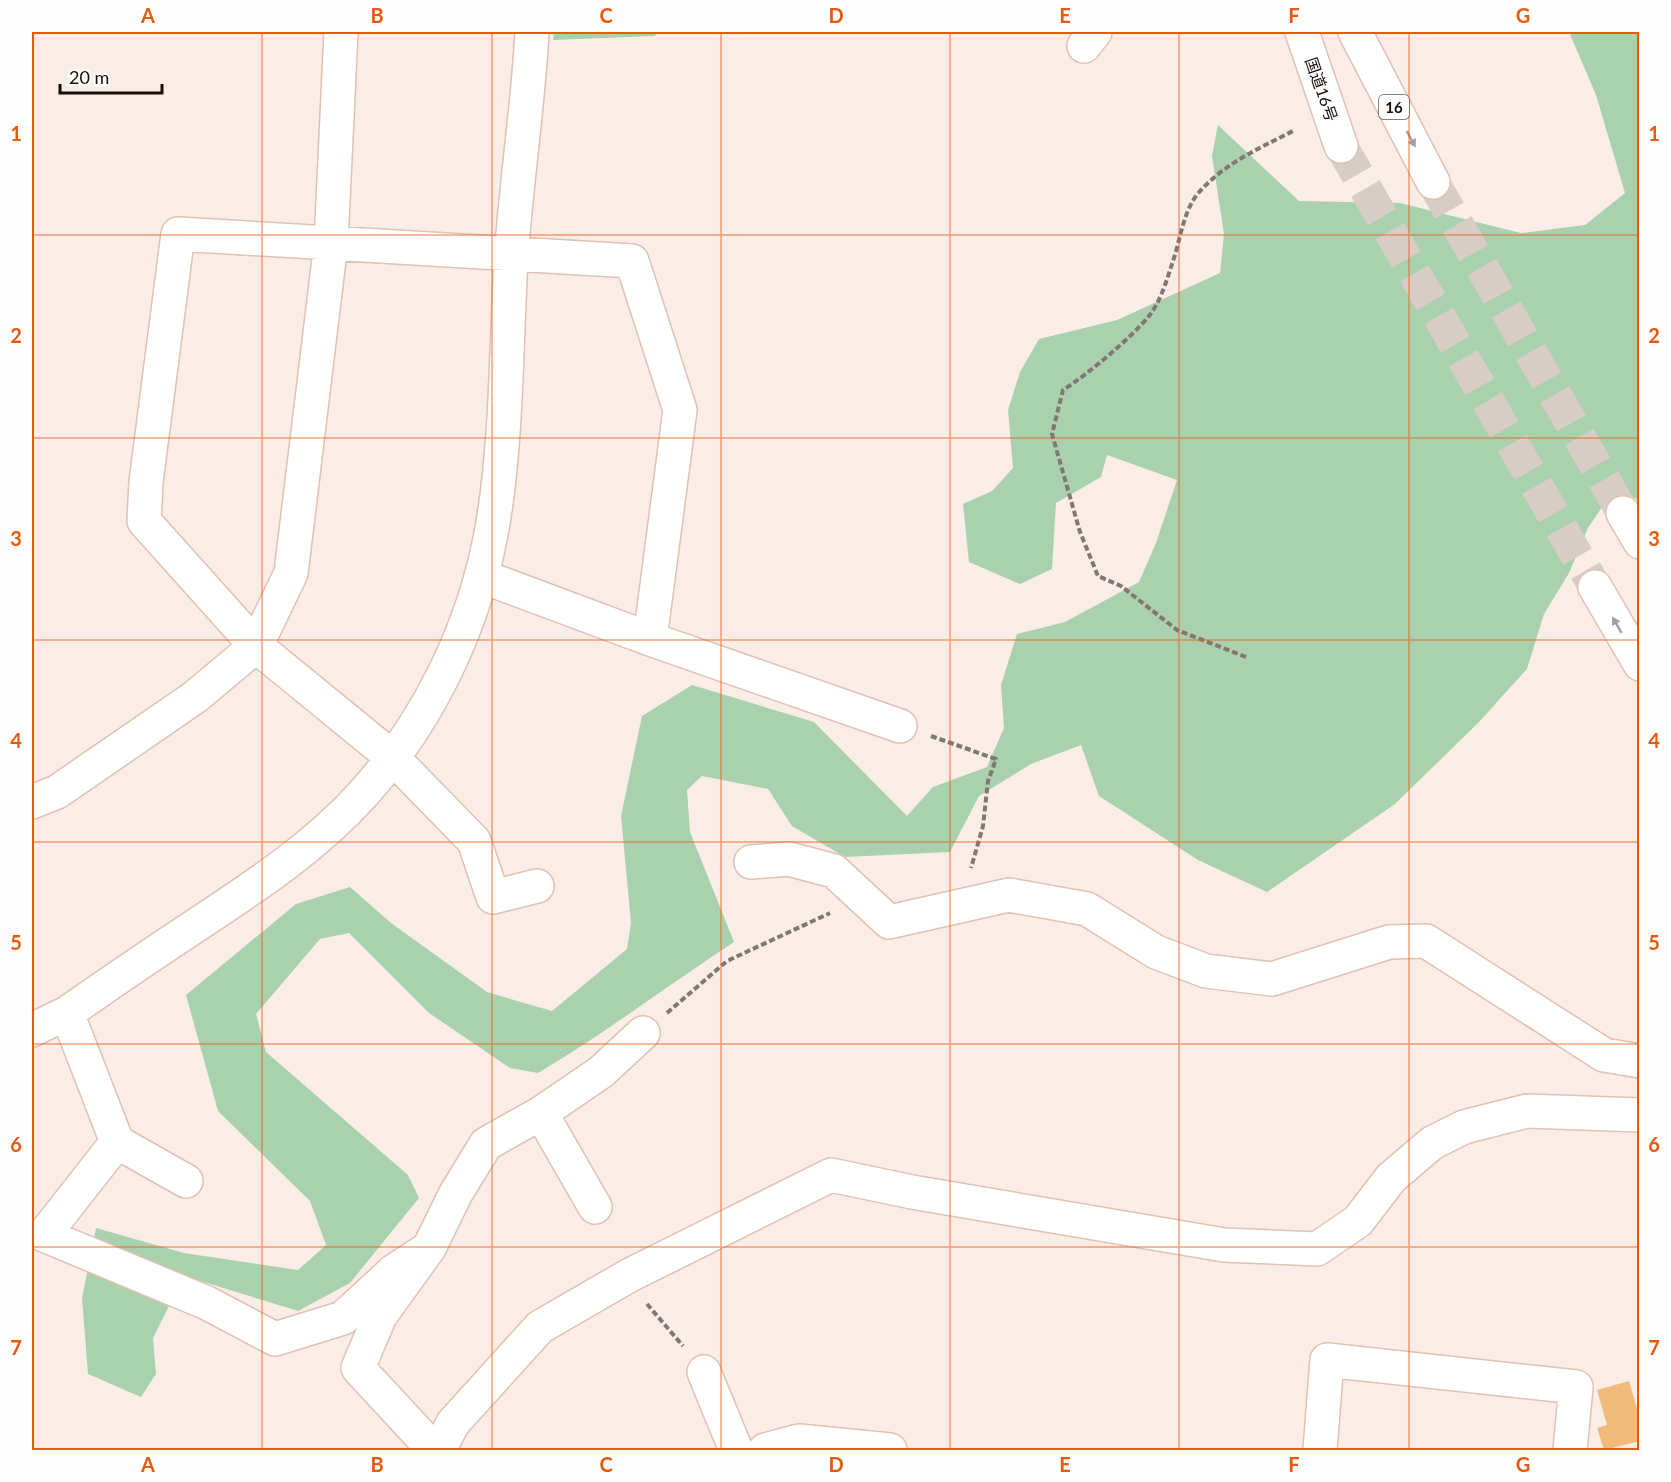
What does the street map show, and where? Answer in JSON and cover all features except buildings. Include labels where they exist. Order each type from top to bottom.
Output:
[{"type":"main road","points":[[32,802],[57,792],[195,697],[256,646],[291,573],[332,243],[341,32]]},
{"type":"main road","points":[[32,1030],[67,1013],[304,851],[363,794],[393,758],[445,671],[461,635],[481,576],[498,482],[512,255],[532,32]]},
{"type":"main road","name":"国道16号","points":[[1302,32],[1341,146]]},
{"type":"main road","name":"16","points":[[1355,32],[1433,182]]},
{"type":"main road","points":[[537,886],[493,897],[474,841],[393,758],[256,646],[144,521],[146,482],[178,234],[632,261],[680,410],[651,639]]},
{"type":"main road","points":[[1623,513],[1640,542]]},
{"type":"main road","points":[[481,576],[651,639],[900,726]]},
{"type":"main road","points":[[1595,587],[1640,664]]},
{"type":"main road","points":[[750,862],[789,859],[834,872],[889,921],[1009,894],[1087,909],[1156,952],[1206,971],[1272,979],[1389,942],[1426,941],[1604,1055],[1640,1061]]},
{"type":"main road","points":[[67,1013],[117,1143],[186,1181]]},
{"type":"main road","points":[[434,1450],[358,1368],[380,1316],[429,1248],[456,1193],[486,1144],[541,1113],[601,1072],[643,1033]]},
{"type":"main road","points":[[439,1450],[453,1422],[540,1328],[630,1275],[831,1175],[923,1194],[1224,1245],[1317,1249],[1358,1221],[1391,1178],[1432,1143],[1464,1127],[1527,1111],[1640,1115]]},
{"type":"main road","points":[[541,1113],[595,1207]]},
{"type":"main road","points":[[117,1143],[44,1235],[207,1303],[275,1339],[343,1318],[394,1271],[429,1248]]},
{"type":"main road","points":[[1320,1450],[1327,1360],[1576,1387],[1570,1450]]},
{"type":"main road","points":[[704,1372],[736,1450]]},
{"type":"main road","points":[[765,1450],[799,1441],[890,1450]]},
{"type":"path","points":[[1246,657],[1177,630],[1121,586],[1098,576],[1080,532],[1052,434],[1063,390],[1082,378],[1149,315],[1162,291],[1174,259],[1183,222],[1199,191],[1232,162],[1293,131]]},
{"type":"path","points":[[900,726],[996,759],[988,782],[983,826],[961,906]]},
{"type":"path","points":[[643,1033],[727,961],[861,898]]},
{"type":"path","points":[[630,1275],[648,1306],[704,1372]]},
{"type":"green space","points":[[554,32],[657,32],[655,36],[553,40]]},
{"type":"green space","points":[[1569,32],[1639,32],[1639,501],[1635,498],[1604,504],[1588,528],[1569,573],[1544,614],[1527,669],[1479,722],[1395,804],[1267,892],[1198,860],[1099,796],[1081,745],[1031,764],[979,796],[950,852],[845,857],[792,826],[768,789],[702,776],[687,790],[690,832],[734,942],[588,1042],[538,1073],[510,1068],[429,1013],[349,933],[320,939],[256,1014],[266,1052],[408,1175],[419,1198],[350,1283],[298,1311],[184,1276],[153,1338],[156,1374],[141,1397],[88,1374],[82,1298],[96,1228],[184,1253],[298,1270],[326,1245],[310,1201],[218,1111],[186,995],[296,904],[350,887],[391,923],[487,992],[552,1011],[627,949],[631,923],[621,816],[642,716],[692,685],[814,722],[907,816],[933,787],[987,767],[1004,728],[1001,685],[1017,634],[1065,622],[1139,582],[1156,543],[1177,480],[1107,455],[1101,477],[1056,503],[1052,569],[1020,584],[969,562],[963,504],[992,491],[1013,468],[1008,410],[1020,372],[1039,339],[1117,320],[1220,273],[1224,234],[1212,156],[1218,125],[1299,201],[1400,203],[1521,233],[1585,225],[1625,193],[1596,95]]},
{"type":"tunnel","points":[[1341,146],[1595,587]]},
{"type":"tunnel","points":[[1433,182],[1623,513]]}]
